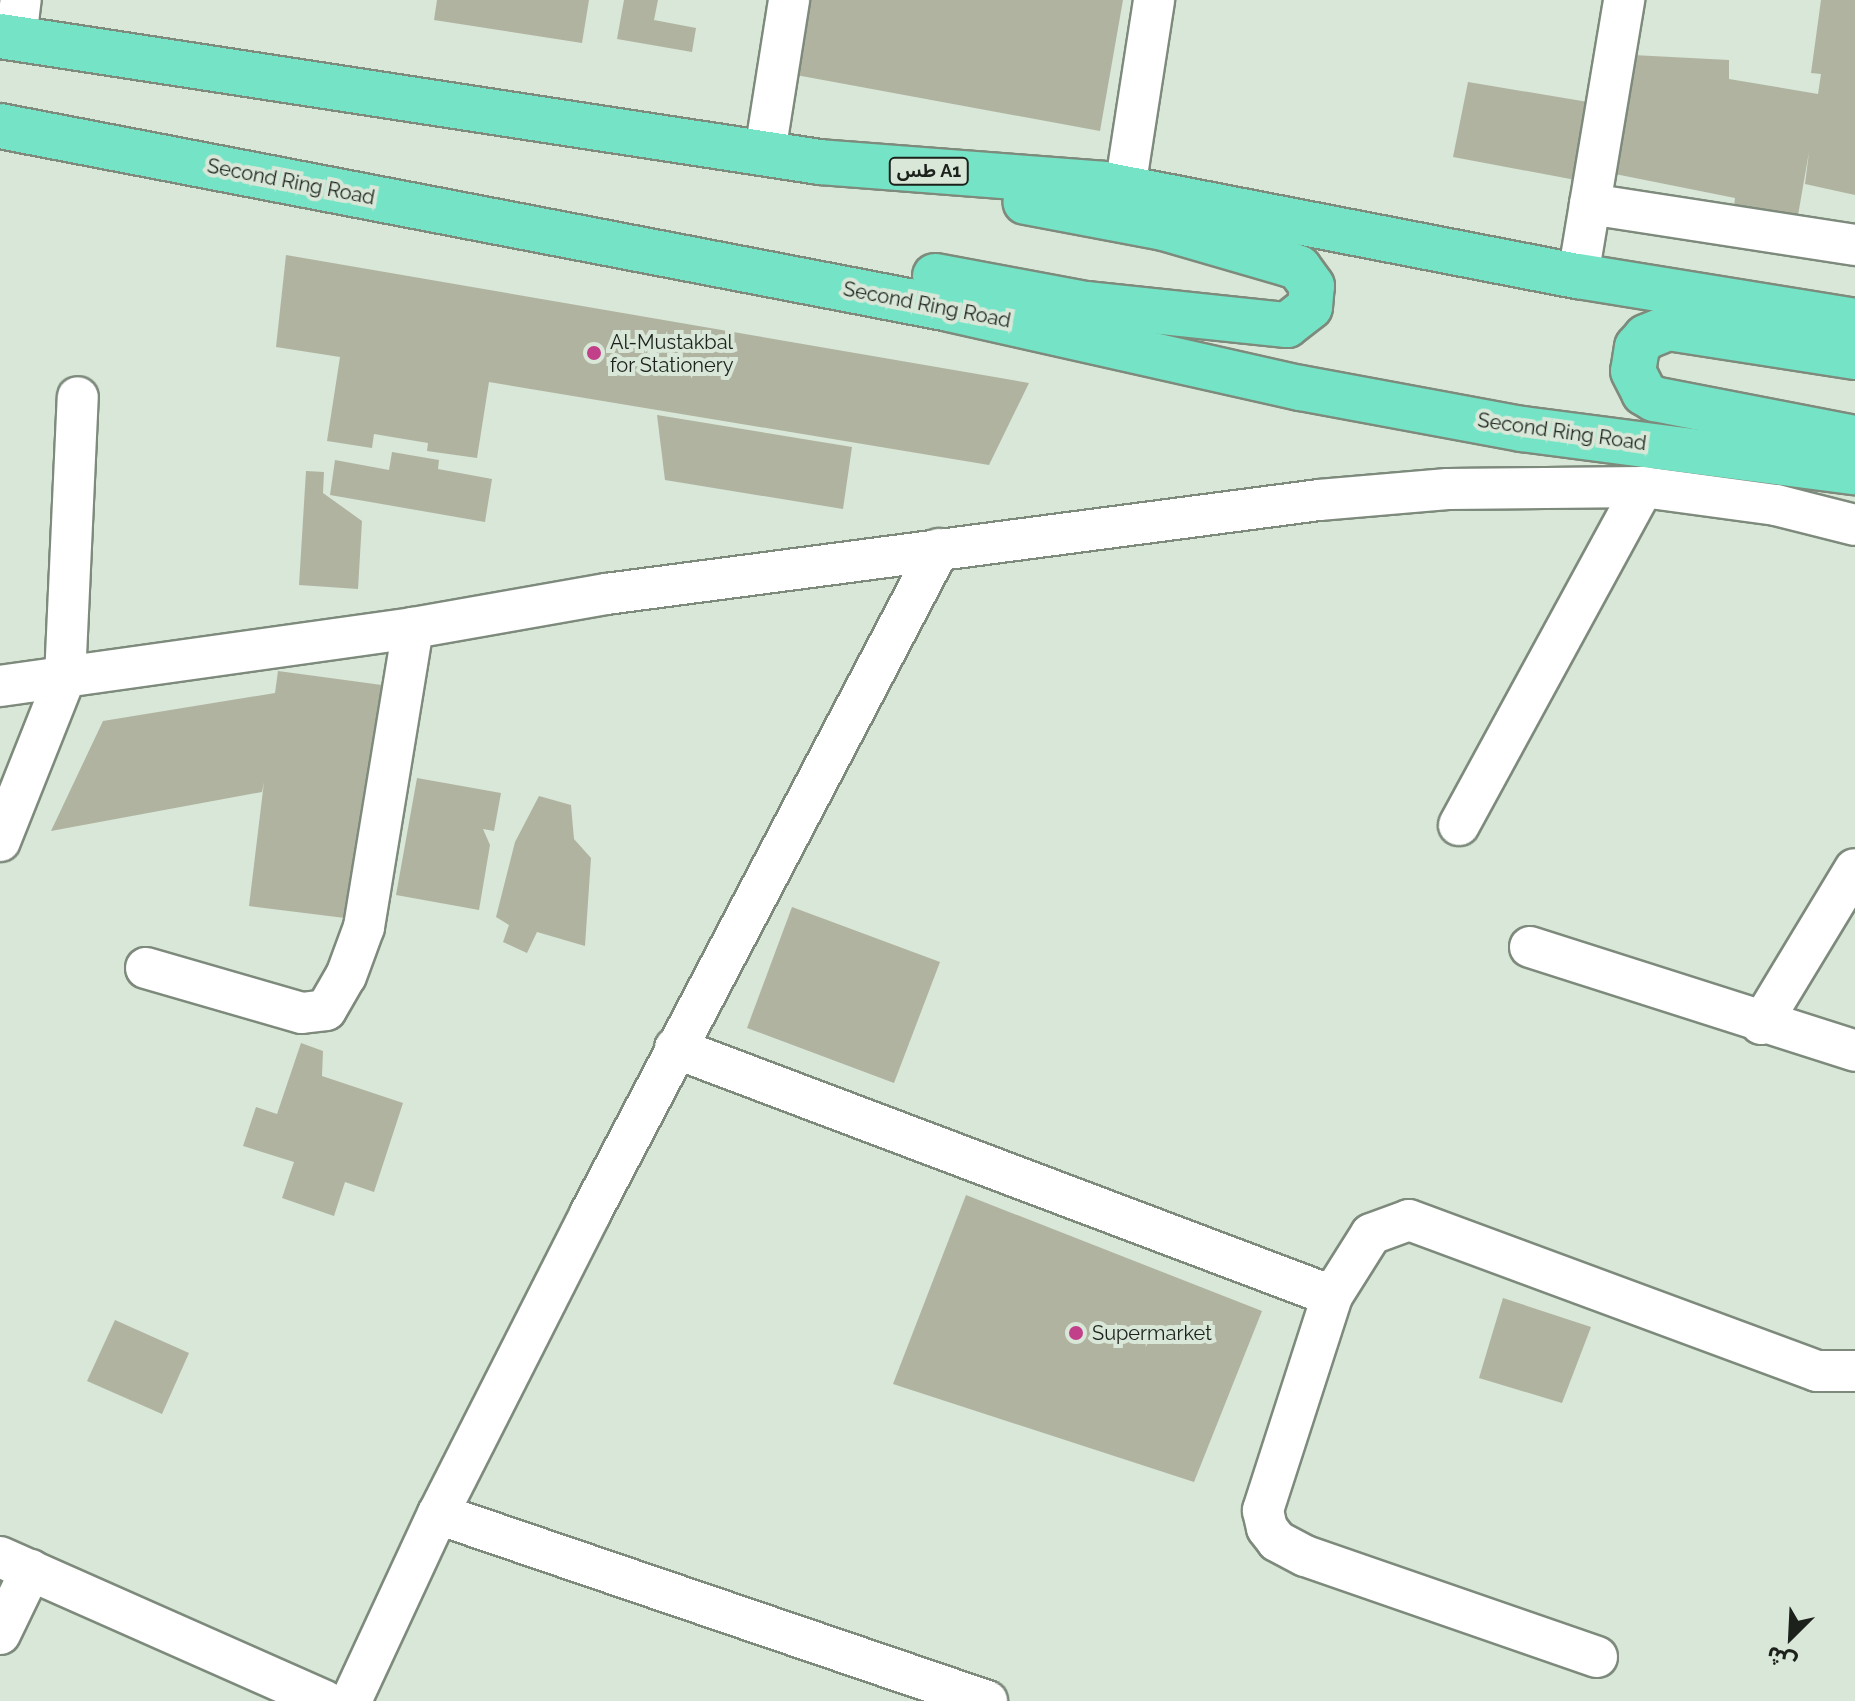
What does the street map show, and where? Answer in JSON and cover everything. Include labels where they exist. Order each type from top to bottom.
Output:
[{"type":"highway","name":"طس A1","points":[[12,25],[820,162],[1125,188],[1578,276],[1855,321]]},
{"type":"highway","points":[[0,104],[1086,304],[1287,325],[1310,307],[1312,286],[1299,268],[1288,264],[1163,228],[820,162]]},
{"type":"highway","name":"Second Ring Road","points":[[0,126],[949,309],[1314,391],[1522,429],[1855,472]]},
{"type":"highway","points":[[1855,357],[1668,328],[1646,337],[1637,347],[1633,371],[1644,393],[1654,399],[1855,438]]},
{"type":"street","points":[[765,152],[789,0]]},
{"type":"street","points":[[1125,188],[1154,0]]},
{"type":"street","points":[[1578,276],[1624,0]]},
{"type":"street","points":[[1590,204],[1855,245]]},
{"type":"street","points":[[0,841],[65,678],[78,397]]},
{"type":"street","points":[[0,686],[413,628],[606,594],[1319,500],[1478,488],[1643,487],[1776,505],[1855,525]]},
{"type":"street","points":[[1459,825],[1643,487]]},
{"type":"street","points":[[351,1701],[438,1514],[675,1048],[939,549]]},
{"type":"street","points":[[146,968],[302,1013],[326,1010],[346,976],[364,927],[413,628]]},
{"type":"street","points":[[1761,1024],[1855,869]]},
{"type":"street","points":[[1530,947],[1761,1024],[1855,1051]]},
{"type":"street","points":[[675,1048],[1332,1296]]},
{"type":"street","points":[[1597,1657],[1305,1556],[1277,1541],[1267,1528],[1263,1510],[1332,1296],[1371,1234],[1409,1220],[1817,1371],[1855,1371]]},
{"type":"street","points":[[438,1514],[987,1701]]},
{"type":"street","points":[[0,1634],[16,1564],[325,1701]]},
{"type":"building","points":[[437,0],[589,0],[582,43],[434,20]]},
{"type":"building","points":[[624,0],[658,0],[654,20],[696,28],[692,52],[617,39]]},
{"type":"building","points":[[810,0],[1123,0],[1100,131],[796,75]]},
{"type":"building","points":[[1821,0],[1855,0],[1855,195],[1805,184],[1809,152],[1797,221],[1733,213],[1735,198],[1615,174],[1633,55],[1729,60],[1729,79],[1818,94],[1821,74],[1811,73]]},
{"type":"building","points":[[1468,82],[1594,103],[1581,181],[1453,157]]},
{"type":"building","points":[[286,255],[1029,383],[989,465],[489,382],[477,458],[427,451],[428,443],[374,434],[372,448],[327,441],[340,357],[276,347]]},
{"type":"building","points":[[657,415],[852,447],[843,509],[665,480]]},
{"type":"building","points":[[392,452],[439,460],[438,469],[492,479],[485,522],[330,495],[335,460],[389,470]]},
{"type":"building","points":[[306,471],[324,472],[323,493],[362,521],[358,589],[299,585]]},
{"type":"building","points":[[278,671],[382,685],[353,919],[249,906],[264,782],[262,792],[51,831],[103,721],[275,693]]},
{"type":"building","points":[[417,778],[501,793],[494,831],[483,829],[490,845],[479,910],[396,895]]},
{"type":"building","points":[[539,796],[571,805],[574,839],[591,858],[585,946],[537,932],[527,953],[503,942],[509,925],[496,917],[515,842]]},
{"type":"building","points":[[792,907],[940,962],[894,1083],[747,1028]]},
{"type":"building","points":[[301,1043],[323,1051],[322,1076],[403,1103],[374,1192],[345,1182],[334,1216],[282,1198],[294,1162],[243,1146],[256,1107],[277,1114]]},
{"type":"building","points":[[966,1195],[1262,1311],[1194,1482],[893,1384]]},
{"type":"building","points":[[1503,1298],[1591,1327],[1562,1403],[1479,1378]]},
{"type":"building","points":[[115,1320],[189,1353],[162,1414],[87,1381]]},
{"type":"place","name":"Al-Mustakbal for Stationery","points":[[594,353]]},
{"type":"place","name":"Supermarket","points":[[1076,1333]]}]
